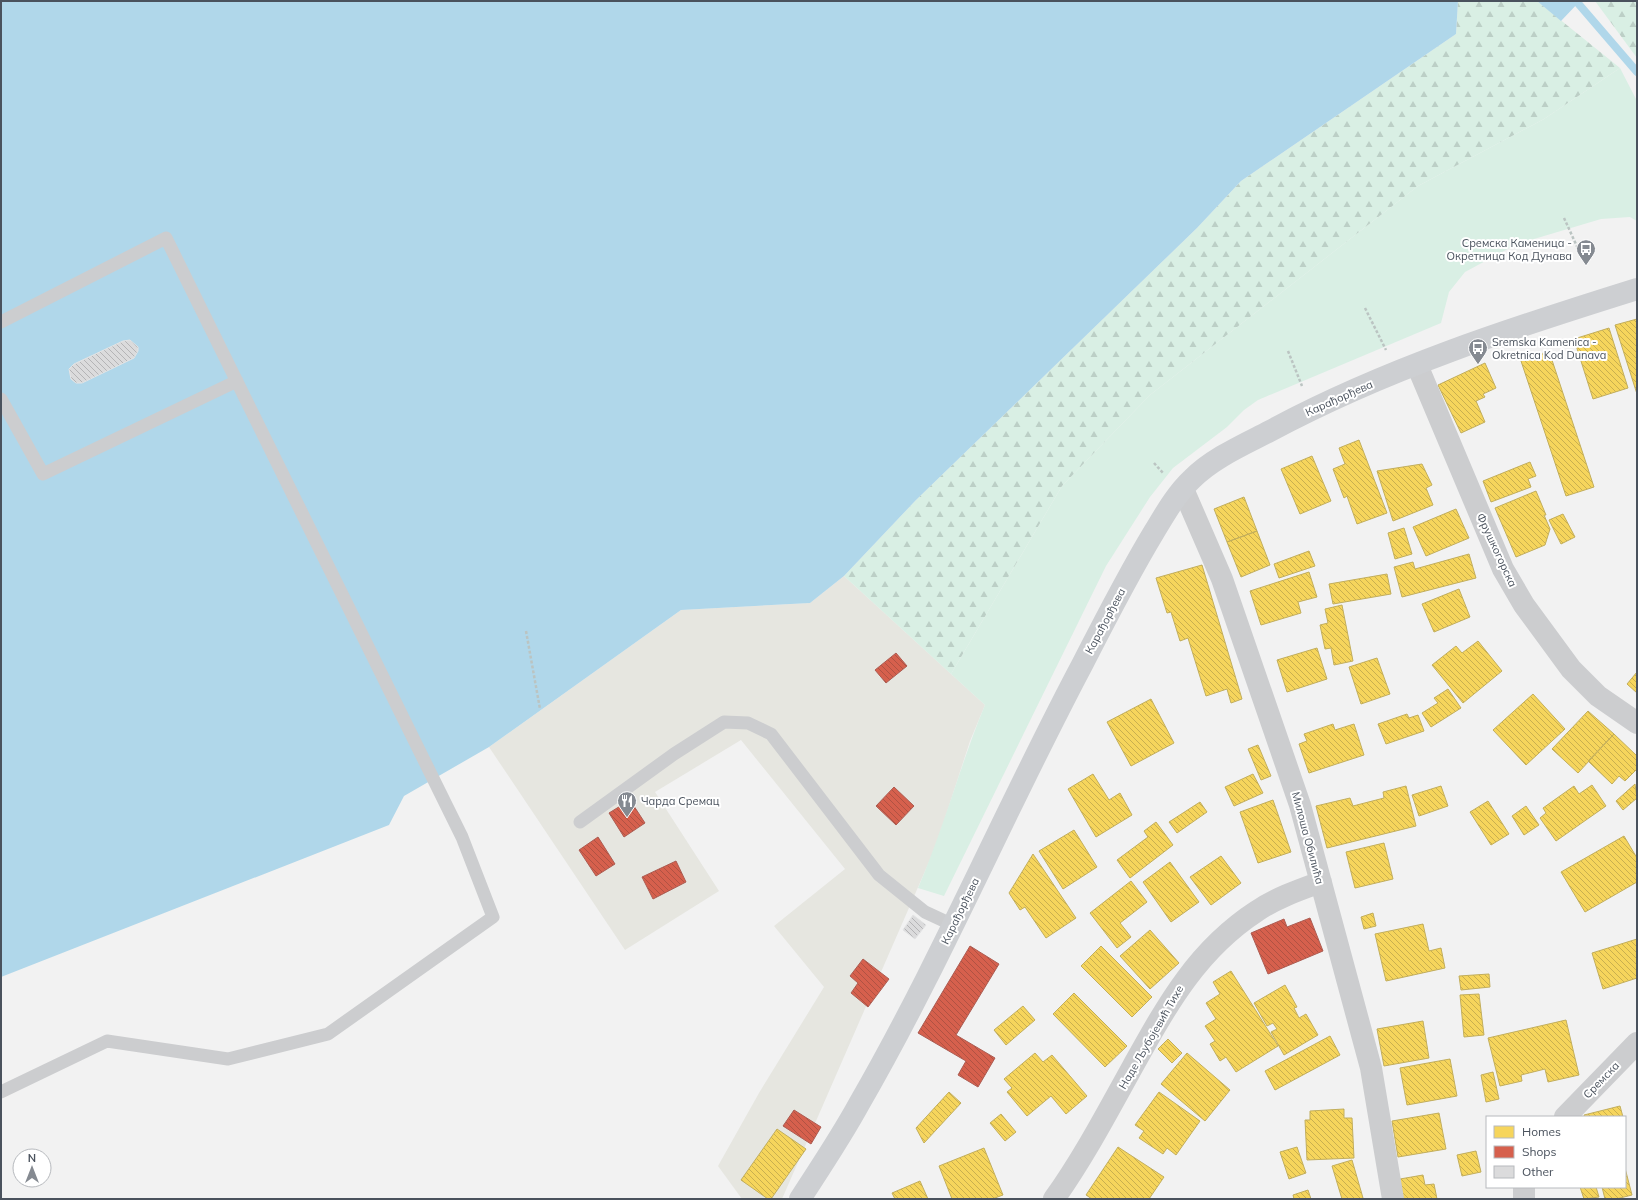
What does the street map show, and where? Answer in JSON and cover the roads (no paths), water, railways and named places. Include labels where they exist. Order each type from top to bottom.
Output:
[{"type":"main road","name":"Карађорђева","points":[[800,1199],[859,1104],[953,925],[1053,719],[1135,563],[1183,489],[1192,478],[1222,457],[1286,422],[1339,396],[1417,365],[1550,317],[1637,289]]},
{"type":"street","name":"Фрушкогорска","points":[[1417,365],[1503,569],[1524,605],[1571,669],[1598,696],[1637,723]]},
{"type":"street","name":"Милоша Обилића","points":[[1183,489],[1222,579],[1268,707],[1300,805],[1371,1068],[1393,1199]]},
{"type":"street","name":"Наде Љубојевић Тихе","points":[[1054,1199],[1103,1121],[1166,1008],[1188,975],[1228,934],[1257,911],[1321,882]]},
{"type":"street","name":"Сремска","points":[[1566,1116],[1637,1043]]},
{"type":"street","points":[[1524,1188],[1524,1199]]},
{"type":"lane","points":[[1,322],[166,238],[462,836],[493,917],[328,1034],[228,1059],[107,1041],[1,1092]]},
{"type":"lane","points":[[1,399],[43,474],[237,381]]},
{"type":"lane","points":[[580,822],[674,754],[724,722],[748,723],[771,734],[879,875],[925,912],[953,925]]},
{"type":"water","points":[[1,1],[1458,1],[1456,34],[1241,181],[1197,228],[916,500],[844,576],[810,603],[681,610],[489,747],[404,796],[389,825],[1,977]]},
{"type":"water","points":[[1537,1],[1580,1],[1561,21]]},
{"type":"waterway","points":[[1576,1],[1637,72]]},
{"type":"place","name":"Сремска Каменица - Окретница Код Дунава","points":[[1586,266]]},
{"type":"place","name":"Sremska Kamenica - Okretnica Kod Dunava","points":[[1478,365]]},
{"type":"place","name":"Чарда Сремац","points":[[627,818]]}]
